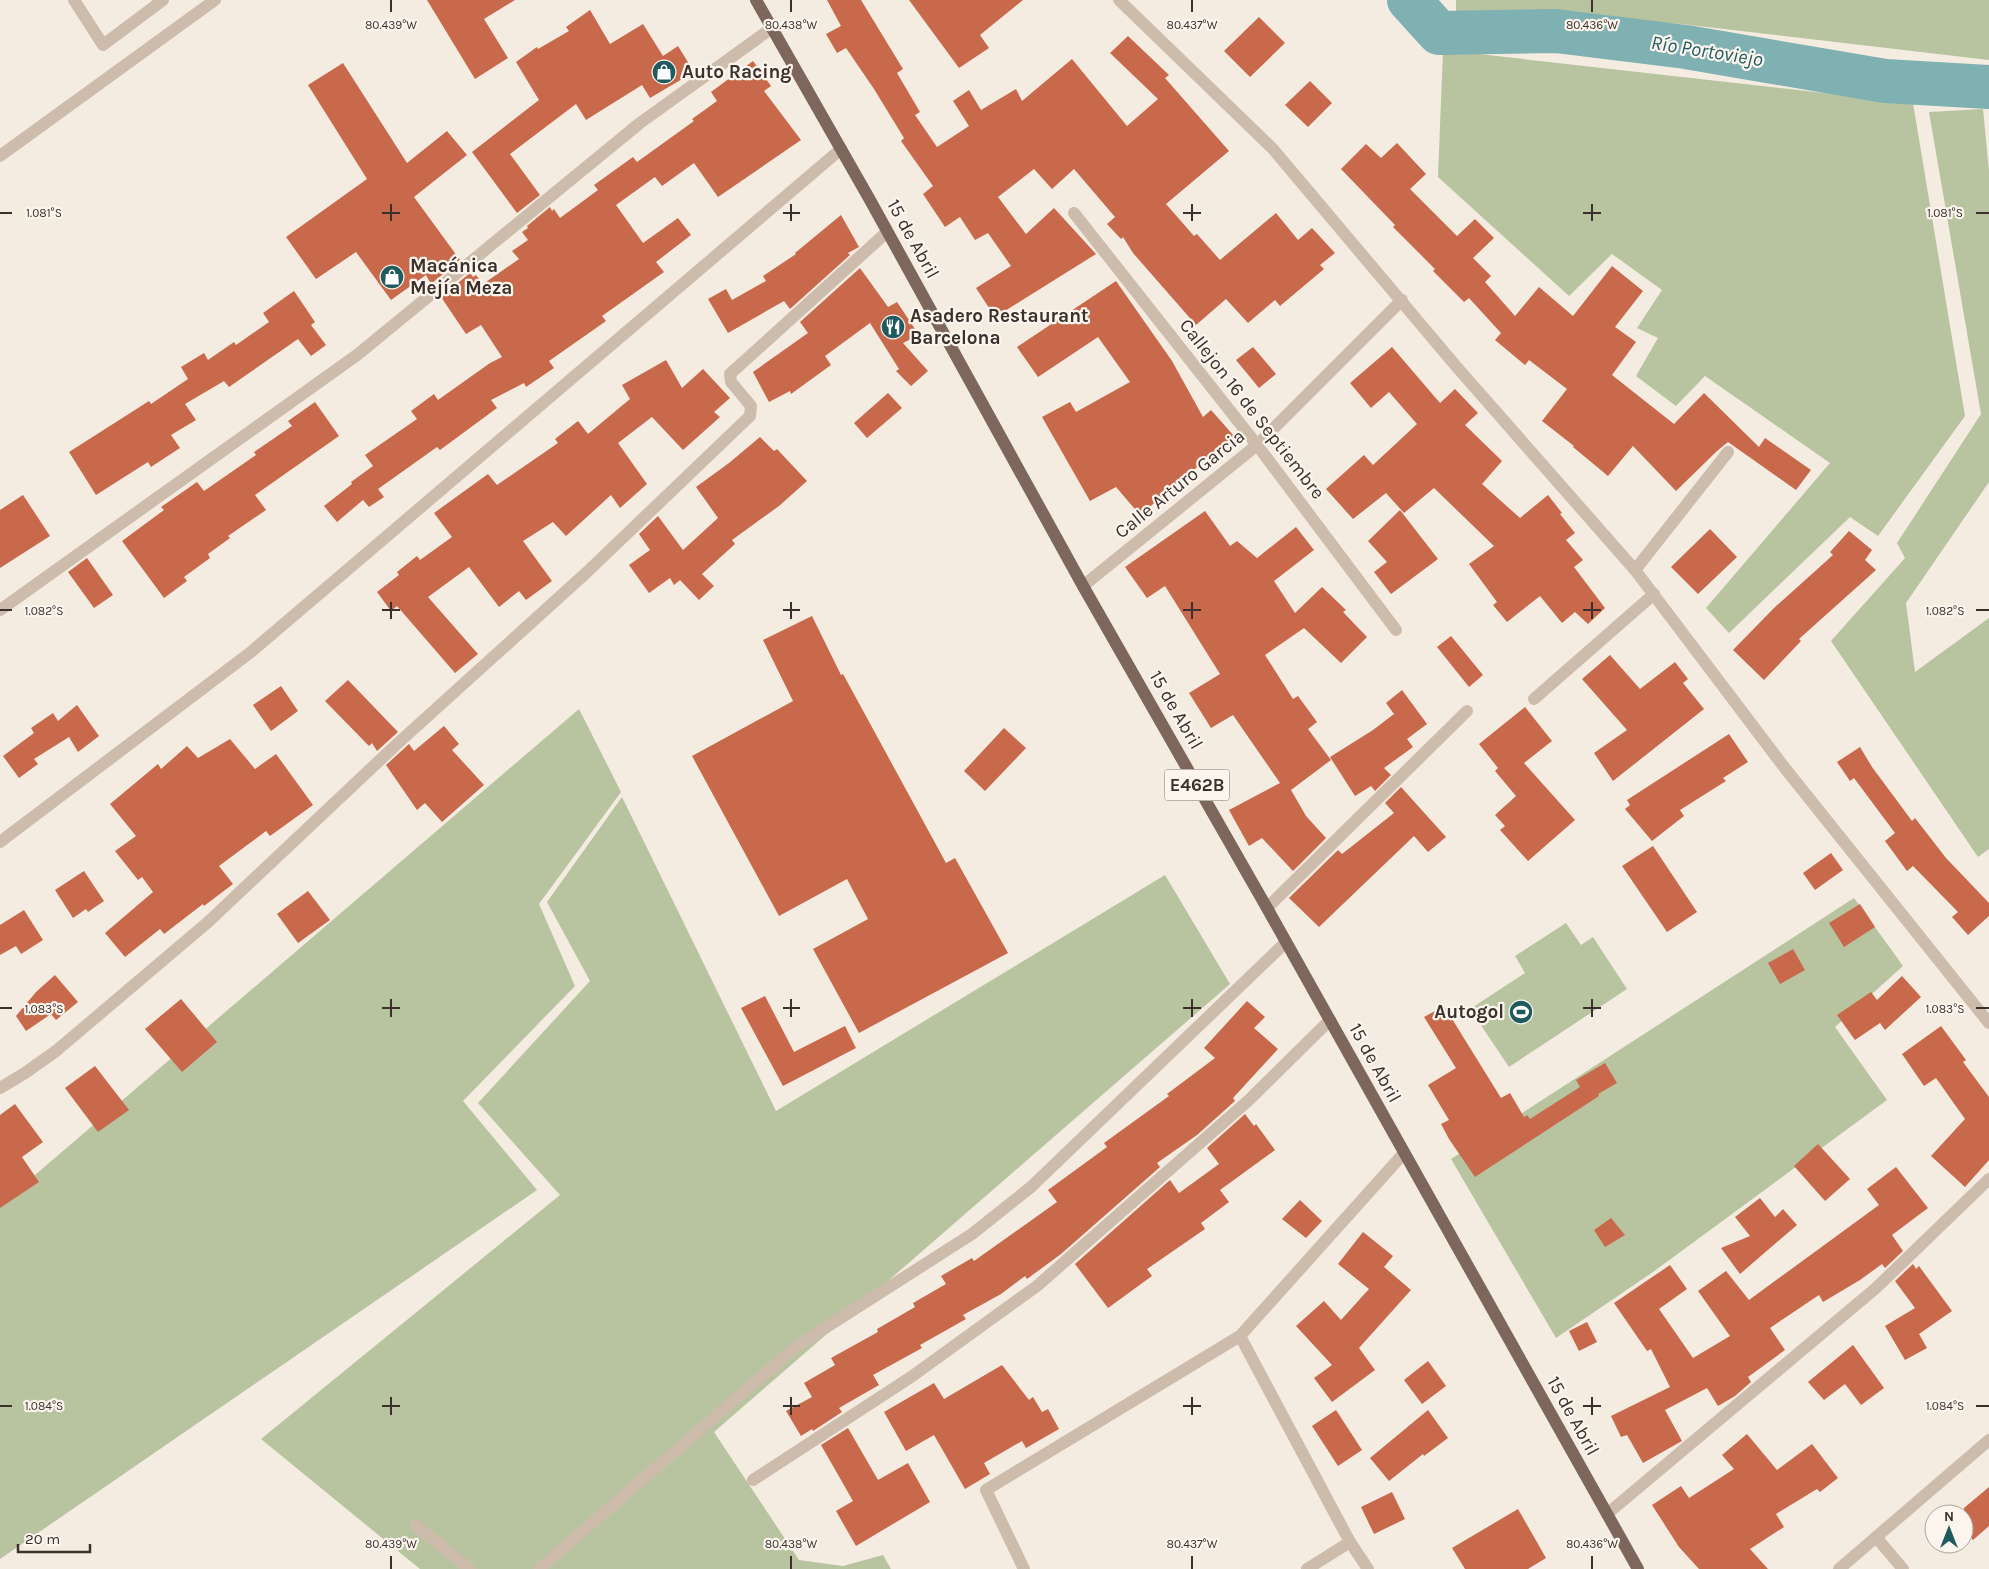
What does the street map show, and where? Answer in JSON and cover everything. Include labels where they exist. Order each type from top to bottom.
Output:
[{"type":"main road","name":"15 de Abril","points":[[756,0],[888,232],[1083,586],[1267,908],[1638,1569]]},
{"type":"street","points":[[74,0],[104,45],[163,0]]},
{"type":"street","points":[[0,156],[215,0]]},
{"type":"street","points":[[1119,0],[1274,149],[1455,364],[1635,570],[1784,767],[1989,1023]]},
{"type":"street","points":[[0,610],[357,355],[640,124],[772,28]]},
{"type":"street","points":[[0,842],[251,652],[841,149]]},
{"type":"street","name":"Callejon 16 de Septiembre","points":[[1074,213],[1258,445],[1396,630]]},
{"type":"street","points":[[0,1088],[25,1074],[56,1051],[207,923],[397,744],[586,573],[743,423],[750,416],[751,406],[731,382],[730,374],[888,232]]},
{"type":"street","name":"Calle Arturo Garcia","points":[[1083,586],[1258,445],[1402,300]]},
{"type":"street","points":[[1635,570],[1728,452]]},
{"type":"street","points":[[1534,699],[1654,594]]},
{"type":"street","points":[[1267,908],[1467,711]]},
{"type":"street","points":[[540,1569],[797,1346],[972,1234],[1031,1187],[1286,942]]},
{"type":"street","points":[[753,1480],[911,1377],[1037,1286],[1249,1100],[1330,1020]]},
{"type":"street","points":[[1024,1569],[986,1490],[1240,1336],[1404,1153]]},
{"type":"street","points":[[1607,1514],[1876,1288],[1989,1179]]},
{"type":"street","points":[[1240,1336],[1350,1542],[1368,1569]]},
{"type":"street","points":[[1839,1569],[1989,1440]]},
{"type":"street","points":[[415,1525],[470,1569]]},
{"type":"street","points":[[1876,1537],[1903,1569]]},
{"type":"street","points":[[1307,1569],[1350,1542]]},
{"type":"green space","points":[[1456,0],[1989,0],[1989,60],[1681,24],[1456,13]]},
{"type":"green space","points":[[1443,50],[1913,103],[1965,416],[1878,536],[1850,517],[1729,633],[1706,608],[1830,463],[1705,376],[1676,406],[1636,376],[1658,338],[1637,328],[1662,290],[1612,254],[1569,296],[1438,177]]},
{"type":"green space","points":[[1983,109],[1989,171],[1989,482],[1906,603],[1915,672],[1989,618],[1989,849],[1978,857],[1831,641],[1905,558],[1897,543],[1981,414],[1929,112]]},
{"type":"green space","points":[[579,709],[621,792],[539,904],[575,986],[463,1101],[537,1190],[0,1559],[0,1205]]},
{"type":"green space","points":[[622,797],[776,1111],[1165,875],[1230,984],[714,1432],[799,1560],[843,1566],[883,1555],[891,1569],[420,1569],[261,1439],[560,1195],[478,1103],[590,981],[547,902]]},
{"type":"green space","points":[[1854,898],[1903,966],[1835,1027],[1887,1100],[1653,1272],[1556,1338],[1451,1159]]},
{"type":"green space","points":[[1566,923],[1581,945],[1593,937],[1627,989],[1509,1067],[1470,1009],[1525,973],[1515,956]]},
{"type":"building","points":[[427,0],[515,0],[484,19],[508,58],[475,79]]},
{"type":"building","points":[[827,0],[861,0],[903,69],[897,73],[920,112],[915,115],[937,147],[969,126],[953,101],[969,90],[981,110],[1016,89],[1022,101],[1072,59],[1127,126],[1158,99],[1110,53],[1128,36],[1169,75],[1165,78],[1229,151],[1166,204],[1194,236],[1197,234],[1220,260],[1276,213],[1298,240],[1312,228],[1335,253],[1320,265],[1324,269],[1280,306],[1275,300],[1248,323],[1226,299],[1196,325],[1133,253],[1123,237],[1121,239],[1107,224],[1115,217],[1074,169],[1052,189],[1034,169],[998,197],[1026,234],[1054,208],[1096,254],[995,317],[976,288],[1011,266],[988,233],[975,240],[960,217],[945,227],[923,194],[933,186],[901,141],[904,138],[874,89],[846,48],[837,53],[826,34],[841,26]]},
{"type":"building","points":[[909,0],[1023,0],[980,35],[989,48],[959,68]]},
{"type":"building","points":[[590,10],[610,44],[643,24],[663,56],[678,46],[694,72],[650,98],[642,85],[586,120],[576,104],[510,154],[540,195],[517,213],[472,152],[539,100],[516,62],[537,47],[538,49],[569,31],[566,27]]},
{"type":"building","points":[[1259,17],[1285,43],[1250,77],[1224,51]]},
{"type":"building","points":[[753,61],[771,86],[764,91],[801,140],[718,197],[694,163],[662,186],[655,177],[616,205],[643,243],[678,218],[691,235],[656,262],[664,272],[602,316],[606,321],[549,361],[554,368],[526,387],[524,383],[491,400],[497,408],[440,450],[437,447],[378,489],[384,497],[369,507],[363,500],[337,522],[324,506],[352,484],[351,482],[373,466],[365,455],[417,419],[411,411],[434,394],[438,400],[490,363],[502,357],[481,325],[466,334],[441,297],[470,273],[473,277],[476,275],[483,284],[519,259],[512,251],[528,240],[522,232],[528,228],[527,226],[550,207],[552,211],[554,209],[560,218],[598,190],[594,185],[633,157],[637,162],[694,121],[692,119],[717,101],[711,92]]},
{"type":"building","points":[[343,63],[407,163],[447,131],[467,155],[414,197],[460,260],[431,284],[426,275],[391,300],[356,252],[316,279],[286,237],[367,179],[308,85]]},
{"type":"building","points":[[1310,81],[1332,103],[1308,127],[1285,105]]},
{"type":"building","points":[[1397,143],[1426,174],[1410,189],[1457,236],[1475,219],[1494,238],[1473,258],[1491,276],[1485,282],[1515,316],[1539,287],[1573,316],[1612,266],[1643,291],[1615,327],[1636,342],[1612,375],[1674,424],[1704,393],[1759,447],[1765,438],[1811,470],[1796,490],[1728,442],[1676,491],[1633,446],[1608,476],[1542,421],[1567,389],[1529,360],[1525,365],[1495,340],[1501,333],[1469,298],[1464,302],[1433,271],[1435,269],[1393,227],[1395,225],[1341,169],[1366,144],[1381,158]]},
{"type":"building","points":[[841,215],[859,247],[848,253],[850,255],[790,309],[784,301],[728,333],[708,299],[726,289],[732,300],[766,281],[763,276],[796,254]]},
{"type":"building","points":[[860,268],[888,307],[897,302],[919,335],[903,343],[928,371],[911,386],[896,371],[899,369],[870,323],[825,356],[831,365],[791,394],[790,391],[769,402],[753,372],[808,333],[800,322]]},
{"type":"building","points":[[1116,281],[1172,361],[1203,417],[1211,410],[1234,436],[1140,515],[1116,487],[1090,501],[1042,417],[1070,402],[1076,412],[1130,382],[1098,337],[1038,377],[1017,347]]},
{"type":"building","points":[[294,291],[315,322],[311,325],[326,345],[311,356],[298,339],[229,387],[224,381],[185,404],[196,420],[171,435],[180,448],[151,467],[148,462],[96,495],[69,452],[149,401],[151,404],[188,379],[181,367],[204,353],[208,360],[234,342],[236,345],[269,322],[263,313]]},
{"type":"building","points":[[1253,347],[1276,374],[1259,388],[1236,360]]},
{"type":"building","points":[[1392,347],[1440,403],[1455,389],[1478,413],[1465,425],[1502,461],[1482,484],[1520,518],[1548,495],[1562,513],[1560,514],[1575,533],[1566,540],[1583,560],[1574,567],[1605,608],[1588,624],[1575,612],[1562,623],[1540,596],[1507,622],[1493,605],[1497,602],[1469,564],[1494,546],[1434,488],[1404,513],[1386,493],[1353,519],[1326,489],[1364,455],[1373,465],[1417,424],[1389,392],[1371,408],[1350,383]]},
{"type":"building","points":[[666,360],[682,388],[703,369],[730,398],[714,412],[720,417],[683,450],[652,417],[618,443],[647,484],[620,508],[611,495],[566,536],[553,522],[523,541],[552,581],[526,600],[519,591],[499,607],[469,567],[428,597],[478,654],[455,673],[397,606],[391,611],[377,592],[399,575],[397,572],[417,556],[420,560],[452,537],[434,513],[488,474],[497,485],[558,443],[555,439],[578,421],[588,434],[630,399],[622,385]]},
{"type":"building","points":[[888,393],[902,408],[867,438],[854,423]]},
{"type":"building","points":[[315,402],[339,436],[255,495],[266,510],[228,536],[230,538],[208,554],[210,558],[184,577],[187,581],[164,598],[122,541],[164,510],[161,507],[197,482],[204,491],[256,455],[254,452],[292,426],[288,421]]},
{"type":"building","points":[[760,437],[774,451],[777,449],[807,481],[779,506],[732,540],[735,544],[702,574],[714,586],[699,600],[680,580],[674,585],[670,578],[649,593],[629,565],[650,550],[639,534],[658,516],[683,550],[718,518],[696,487]]},
{"type":"building","points":[[23,495],[50,536],[0,568],[0,510]]},
{"type":"building","points":[[1400,510],[1438,559],[1391,594],[1374,572],[1387,562],[1368,541]]},
{"type":"building","points":[[1205,511],[1230,546],[1237,541],[1257,558],[1296,527],[1314,550],[1274,581],[1295,613],[1322,587],[1346,610],[1343,612],[1367,637],[1341,663],[1304,628],[1265,655],[1293,699],[1298,696],[1317,722],[1308,729],[1331,760],[1291,790],[1306,816],[1326,838],[1293,871],[1262,838],[1249,846],[1229,810],[1280,783],[1233,715],[1211,728],[1189,693],[1220,674],[1165,586],[1147,598],[1125,567]]},
{"type":"building","points":[[1710,529],[1737,557],[1698,594],[1671,567]]},
{"type":"building","points":[[1849,531],[1872,550],[1865,560],[1876,570],[1799,639],[1801,641],[1764,680],[1733,650],[1774,608],[1833,555],[1830,552]]},
{"type":"building","points":[[87,558],[113,595],[94,608],[68,572]]},
{"type":"building","points":[[812,616],[841,675],[843,674],[946,863],[955,858],[1008,953],[859,1033],[813,949],[868,919],[847,879],[779,916],[692,756],[793,701],[763,640]]},
{"type":"building","points":[[1451,636],[1483,675],[1469,687],[1437,647]]},
{"type":"building","points":[[1610,655],[1640,689],[1675,662],[1688,679],[1683,683],[1704,709],[1613,781],[1594,753],[1627,730],[1582,679]]},
{"type":"building","points":[[348,680],[398,732],[377,751],[372,743],[369,746],[325,701]]},
{"type":"building","points":[[281,686],[298,711],[271,731],[253,705]]},
{"type":"building","points":[[1402,690],[1427,724],[1407,739],[1413,747],[1384,768],[1391,775],[1375,791],[1371,786],[1355,796],[1330,757],[1373,730],[1394,714],[1386,703]]},
{"type":"building","points":[[77,705],[99,736],[78,752],[69,737],[34,759],[38,764],[19,778],[3,756],[34,733],[31,728],[53,713],[58,721]]},
{"type":"building","points":[[1525,707],[1552,741],[1524,763],[1575,820],[1528,861],[1500,830],[1505,826],[1495,815],[1516,796],[1495,771],[1498,768],[1479,744]]},
{"type":"building","points":[[444,726],[459,744],[452,750],[484,785],[442,822],[425,803],[417,810],[386,765],[409,744],[414,751]]},
{"type":"building","points":[[1004,728],[1026,748],[985,791],[964,771]]},
{"type":"building","points":[[1729,734],[1748,762],[1723,778],[1726,781],[1680,810],[1684,816],[1652,841],[1625,809],[1630,805],[1627,800]]},
{"type":"building","points":[[230,739],[255,769],[276,754],[313,805],[270,836],[266,831],[219,866],[233,884],[164,934],[160,929],[125,957],[105,933],[153,892],[142,877],[138,880],[115,851],[136,836],[110,804],[158,764],[161,769],[187,746],[198,758]]},
{"type":"building","points":[[1860,747],[1872,767],[1912,821],[1915,818],[1946,858],[1989,903],[1989,916],[1968,935],[1952,917],[1958,912],[1913,866],[1907,871],[1885,841],[1895,833],[1854,778],[1850,781],[1837,762]]},
{"type":"building","points":[[1401,787],[1446,837],[1428,852],[1414,836],[1319,927],[1289,898],[1338,850],[1342,854],[1394,813],[1385,803]]},
{"type":"building","points":[[1653,846],[1697,912],[1667,932],[1622,866]]},
{"type":"building","points":[[1831,853],[1843,870],[1815,890],[1803,873]]},
{"type":"building","points":[[84,871],[104,901],[88,912],[86,909],[73,918],[55,890]]},
{"type":"building","points":[[308,891],[330,920],[298,943],[277,914]]},
{"type":"building","points":[[1860,904],[1875,927],[1844,947],[1829,923]]},
{"type":"building","points":[[24,910],[43,940],[21,954],[16,946],[0,955],[0,925]]},
{"type":"building","points":[[1793,949],[1805,970],[1780,984],[1768,963]]},
{"type":"building","points":[[55,975],[78,1002],[56,1020],[51,1014],[26,1031],[16,1016],[36,992]]},
{"type":"building","points":[[1902,976],[1921,997],[1885,1030],[1880,1023],[1855,1040],[1837,1015],[1871,992],[1877,1000]]},
{"type":"building","points":[[765,996],[794,1052],[845,1026],[856,1048],[783,1086],[741,1008]]},
{"type":"building","points":[[181,999],[217,1042],[182,1072],[145,1029]]},
{"type":"building","points":[[1247,1001],[1265,1017],[1254,1028],[1278,1049],[1233,1098],[1235,1101],[1197,1135],[1157,1163],[1160,1167],[1061,1254],[1027,1279],[1025,1276],[1001,1294],[963,1315],[966,1319],[920,1345],[922,1348],[873,1375],[879,1385],[839,1408],[842,1412],[813,1431],[812,1429],[801,1436],[786,1411],[812,1397],[804,1383],[835,1365],[831,1358],[878,1332],[877,1329],[915,1307],[913,1303],[946,1284],[941,1276],[972,1258],[974,1261],[1057,1202],[1048,1190],[1107,1147],[1104,1143],[1169,1096],[1167,1094],[1215,1058],[1204,1048]]},
{"type":"building","points":[[1444,1006],[1501,1098],[1510,1093],[1524,1117],[1527,1115],[1530,1119],[1580,1087],[1576,1080],[1605,1063],[1617,1083],[1475,1177],[1441,1124],[1449,1120],[1428,1085],[1456,1068],[1424,1017]]},
{"type":"building","points":[[1941,1026],[1966,1060],[1963,1062],[1989,1097],[1989,1160],[1965,1187],[1931,1156],[1965,1119],[1936,1078],[1924,1086],[1902,1054]]},
{"type":"building","points":[[95,1066],[129,1110],[98,1132],[65,1088]]},
{"type":"building","points":[[15,1104],[43,1142],[22,1157],[39,1182],[0,1208],[0,1115]]},
{"type":"building","points":[[1245,1114],[1254,1126],[1256,1124],[1275,1150],[1220,1190],[1229,1202],[1201,1223],[1205,1229],[1147,1269],[1152,1276],[1108,1308],[1075,1264],[1170,1180],[1179,1193],[1219,1164],[1207,1148]]},
{"type":"building","points":[[1818,1144],[1850,1179],[1825,1201],[1794,1166]]},
{"type":"building","points":[[1896,1167],[1928,1208],[1892,1235],[1903,1251],[1885,1268],[1882,1264],[1860,1280],[1823,1302],[1819,1295],[1770,1328],[1785,1350],[1748,1377],[1751,1382],[1735,1396],[1718,1406],[1707,1388],[1665,1410],[1682,1441],[1643,1463],[1627,1435],[1621,1437],[1611,1416],[1670,1387],[1651,1349],[1647,1351],[1614,1303],[1670,1265],[1687,1289],[1659,1309],[1693,1358],[1730,1336],[1698,1291],[1726,1271],[1749,1300],[1879,1205],[1867,1189]]},
{"type":"building","points":[[1760,1198],[1775,1217],[1783,1209],[1797,1225],[1740,1274],[1721,1248],[1750,1236],[1735,1217]]},
{"type":"building","points":[[1300,1200],[1322,1221],[1306,1238],[1282,1219]]},
{"type":"building","points":[[1611,1218],[1625,1235],[1605,1247],[1594,1230]]},
{"type":"building","points":[[1363,1232],[1393,1256],[1384,1267],[1411,1290],[1359,1348],[1375,1370],[1332,1402],[1314,1378],[1332,1365],[1296,1326],[1324,1301],[1341,1320],[1369,1289],[1338,1264]]},
{"type":"building","points":[[1913,1264],[1916,1269],[1919,1266],[1952,1311],[1919,1334],[1927,1348],[1905,1360],[1885,1326],[1915,1308],[1895,1281]]},
{"type":"building","points":[[1587,1322],[1597,1342],[1579,1351],[1569,1331]]},
{"type":"building","points":[[1853,1345],[1884,1388],[1861,1405],[1845,1384],[1824,1400],[1808,1382]]},
{"type":"building","points":[[1428,1361],[1446,1386],[1422,1404],[1404,1380]]},
{"type":"building","points":[[1002,1365],[1029,1400],[1033,1397],[1042,1412],[1048,1409],[1059,1429],[1026,1448],[1022,1441],[984,1463],[990,1474],[965,1489],[934,1435],[906,1451],[884,1412],[934,1383],[944,1399]]},
{"type":"building","points":[[1336,1410],[1362,1450],[1338,1466],[1312,1426]]},
{"type":"building","points":[[1428,1410],[1448,1438],[1424,1456],[1423,1454],[1389,1481],[1370,1458]]},
{"type":"building","points":[[848,1428],[878,1480],[908,1463],[930,1502],[856,1546],[836,1511],[853,1501],[821,1445]]},
{"type":"building","points":[[1747,1434],[1777,1470],[1812,1444],[1838,1478],[1820,1492],[1817,1489],[1776,1514],[1784,1527],[1750,1549],[1768,1569],[1699,1569],[1679,1547],[1652,1505],[1681,1486],[1689,1498],[1734,1469],[1722,1455]]},
{"type":"building","points":[[1989,1487],[1989,1526],[1974,1539],[1974,1504],[1969,1504]]},
{"type":"building","points":[[1392,1492],[1405,1519],[1374,1534],[1361,1507]]},
{"type":"building","points":[[1518,1509],[1546,1558],[1528,1569],[1465,1569],[1452,1548]]},
{"type":"waterway","name":"Río Portoviejo","points":[[1409,0],[1439,33],[1556,31],[1686,47],[1885,81],[1989,87]]},
{"type":"place","name":"Auto Racing","points":[[664,72]]},
{"type":"place","name":"Macánica Mejía Meza","points":[[392,277]]},
{"type":"place","name":"Asadero Restaurant Barcelona","points":[[893,327]]},
{"type":"place","name":"Autogol","points":[[1521,1012]]}]
